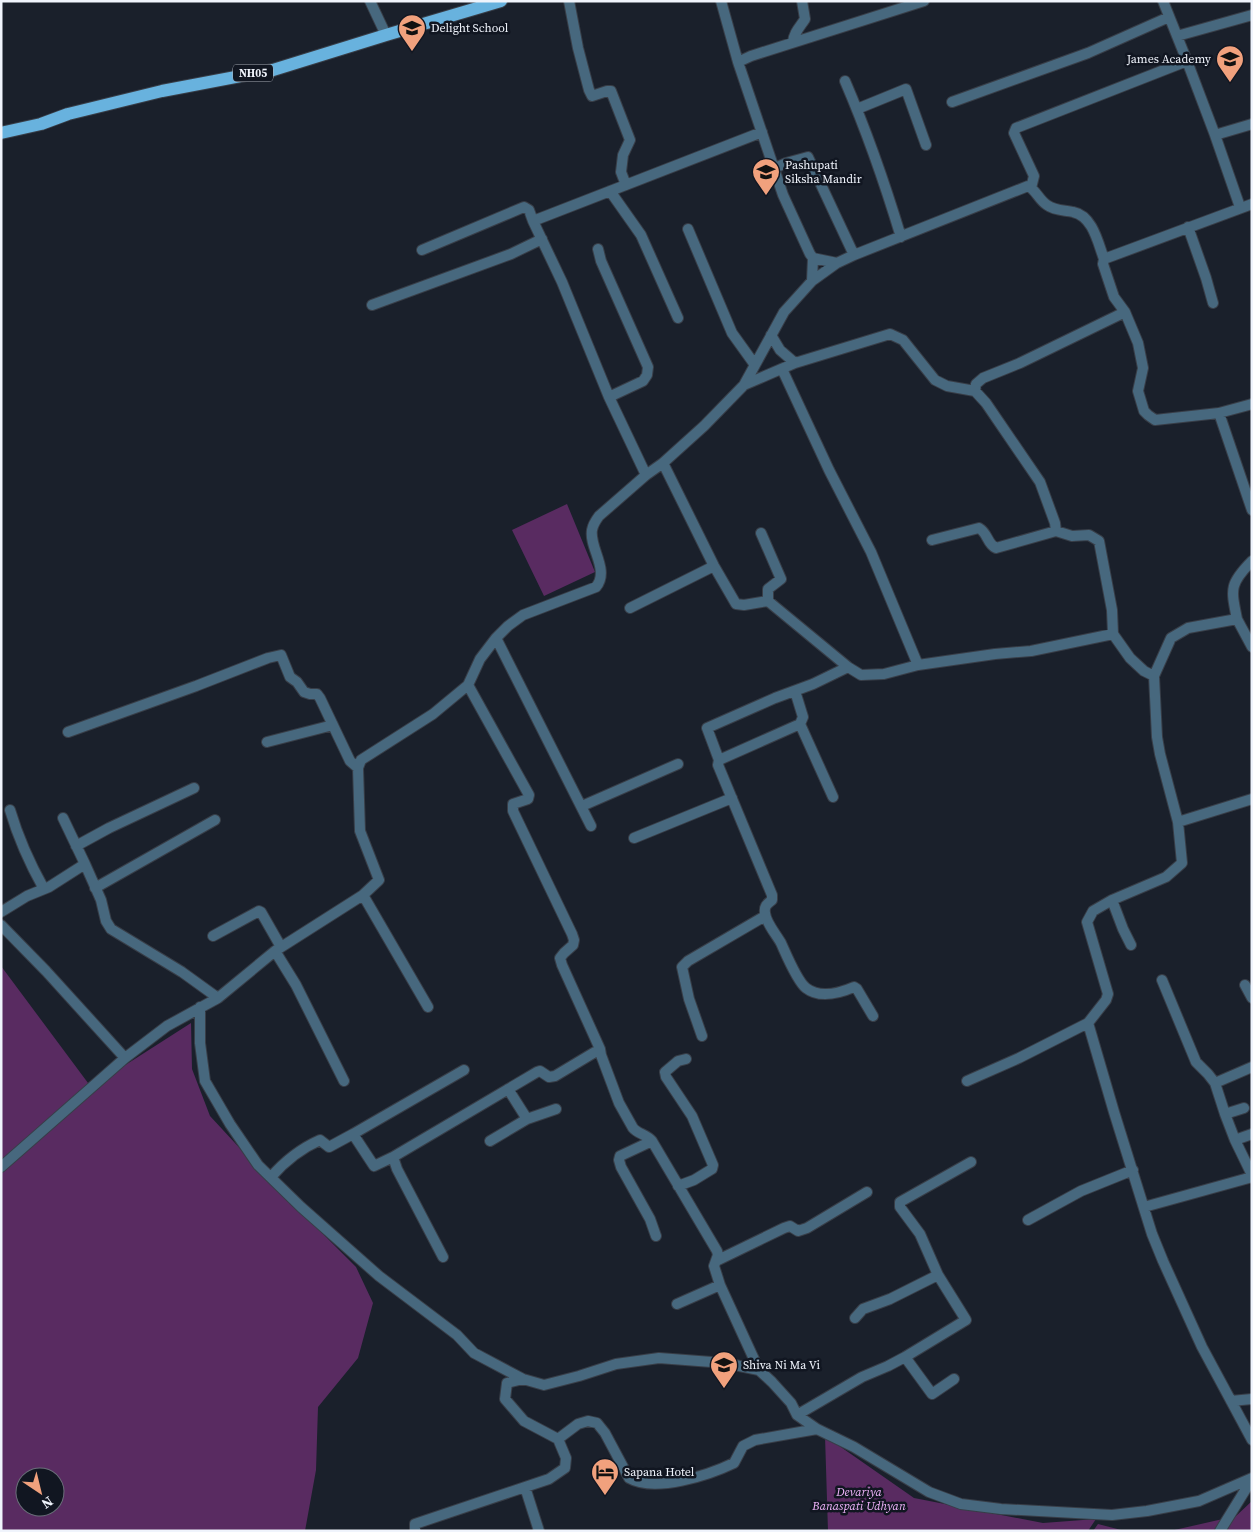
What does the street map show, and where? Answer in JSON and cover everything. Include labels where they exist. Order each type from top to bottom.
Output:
[{"type":"main road","name":"NH05","points":[[1,133],[162,91],[273,70],[386,34],[501,1]]},
{"type":"street","points":[[370,1],[386,34]]},
{"type":"street","points":[[569,1],[588,90],[592,96],[610,91],[630,140],[624,155],[621,172],[626,185]]},
{"type":"street","points":[[720,1],[738,62],[783,195],[813,258],[812,281]]},
{"type":"street","points":[[793,42],[798,27],[806,19],[802,1]]},
{"type":"street","points":[[738,62],[793,42],[924,1]]},
{"type":"street","points":[[1163,1],[1215,135],[1240,207]]},
{"type":"street","points":[[1177,36],[1252,15]]},
{"type":"street","points":[[952,102],[1088,53],[1169,17]]},
{"type":"street","points":[[1031,188],[1034,176],[1014,133],[1016,128],[1187,61]]},
{"type":"street","points":[[845,81],[857,108],[901,236]]},
{"type":"street","points":[[857,108],[906,89],[926,145]]},
{"type":"street","points":[[1215,135],[1252,124]]},
{"type":"street","points":[[533,221],[762,132]]},
{"type":"street","points":[[775,168],[808,157],[854,255]]},
{"type":"street","points":[[1,1167],[125,1058],[167,1026],[218,998],[278,949],[362,894],[379,880],[360,831],[358,768],[361,760],[433,714],[468,685],[480,659],[508,626],[523,615],[596,587],[601,582],[602,574],[591,532],[594,524],[600,516],[646,475],[663,463],[704,426],[744,385],[784,312],[812,281],[837,263],[1028,186],[1046,205],[1064,211],[1073,211],[1082,215],[1091,224],[1104,259],[1103,264],[1114,297],[1125,312],[1138,344],[1143,368],[1138,391],[1144,411],[1148,416],[1155,420],[1220,413],[1252,404]]},
{"type":"street","points":[[610,191],[641,235],[678,318]]},
{"type":"street","points":[[1104,259],[1252,204]]},
{"type":"street","points":[[422,250],[524,207],[529,210],[562,282],[609,397],[646,475]]},
{"type":"street","points":[[1188,227],[1213,303]]},
{"type":"street","points":[[688,229],[732,333],[754,365]]},
{"type":"street","points":[[372,305],[511,254],[542,239]]},
{"type":"street","points":[[598,249],[601,261],[648,367],[647,375],[643,381],[609,397]]},
{"type":"street","points":[[813,258],[837,263]]},
{"type":"street","points":[[975,391],[976,384],[983,378],[1020,363],[1125,312]]},
{"type":"street","points":[[744,385],[795,363],[890,334],[903,340],[935,380],[947,386],[975,391],[986,403],[1040,482],[1055,523],[1056,531]]},
{"type":"street","points":[[771,335],[780,350],[795,363]]},
{"type":"street","points":[[782,369],[829,470],[871,552],[918,665]]},
{"type":"street","points":[[1220,413],[1252,510]]},
{"type":"street","points":[[663,463],[714,566],[736,604],[744,605],[768,601],[848,667],[861,675],[884,674],[918,665],[1031,651],[1113,634]]},
{"type":"street","points":[[932,540],[978,528],[985,533],[993,548],[1056,531],[1072,536],[1089,535],[1098,540],[1112,610],[1113,634],[1130,658],[1144,671],[1154,676]]},
{"type":"street","points":[[761,533],[781,579],[768,589],[768,601]]},
{"type":"street","points":[[1252,560],[1240,572],[1233,584],[1237,619],[1252,647]]},
{"type":"street","points":[[630,608],[714,566]]},
{"type":"street","points":[[967,1082],[1088,1023],[1106,1000],[1108,994],[1087,922],[1093,911],[1112,900],[1166,877],[1182,863],[1178,822],[1157,737],[1154,676],[1171,638],[1188,628],[1237,619]]},
{"type":"street","points":[[496,638],[591,826]]},
{"type":"street","points":[[68,732],[268,658],[281,655],[290,677],[297,682],[304,692],[316,694],[320,698],[350,761],[358,768]]},
{"type":"street","points":[[848,667],[813,684],[775,698],[707,728],[719,760],[718,764],[772,895],[772,900],[766,904],[765,916],[805,988],[814,992],[834,994],[845,992],[854,987],[858,989],[873,1016]]},
{"type":"street","points":[[468,685],[529,795],[528,799],[513,804],[513,811],[572,934],[573,945],[560,958],[600,1049],[619,1103],[633,1128],[646,1135],[652,1141],[717,1251],[718,1255],[714,1266],[720,1285],[759,1370],[791,1402],[797,1415],[828,1436],[854,1448],[929,1492],[961,1504],[1001,1509],[1112,1515],[1146,1512],[1199,1501],[1252,1479]]},
{"type":"street","points":[[719,760],[800,724],[803,717],[795,691]]},
{"type":"street","points":[[800,724],[833,797]]},
{"type":"street","points":[[267,742],[333,725]]},
{"type":"street","points":[[582,806],[678,764]]},
{"type":"street","points":[[76,846],[109,828],[194,788]]},
{"type":"street","points":[[634,838],[732,798]]},
{"type":"street","points":[[1178,822],[1252,799]]},
{"type":"street","points":[[10,810],[16,830],[44,889]]},
{"type":"street","points":[[63,818],[101,900],[106,921],[111,929],[182,972],[218,998]]},
{"type":"street","points":[[95,888],[215,820]]},
{"type":"street","points":[[1,912],[81,868],[84,864]]},
{"type":"street","points":[[362,894],[428,1007]]},
{"type":"street","points":[[1112,900],[1131,944]]},
{"type":"street","points":[[213,936],[259,911],[261,912],[344,1081]]},
{"type":"street","points":[[702,1036],[689,999],[682,967],[688,961],[765,916]]},
{"type":"street","points":[[1,925],[46,971],[125,1058]]},
{"type":"street","points":[[1144,1207],[1252,1176],[1235,1140],[1215,1083],[1196,1062],[1162,980]]},
{"type":"street","points":[[1245,985],[1252,998]]},
{"type":"street","points":[[200,1007],[200,1043],[205,1081],[230,1124],[258,1165],[308,1213],[379,1276],[458,1335],[474,1354],[523,1379],[544,1385],[616,1364],[659,1358],[725,1363],[759,1370]]},
{"type":"street","points":[[1088,1023],[1152,1234],[1166,1270],[1202,1347],[1252,1440]]},
{"type":"street","points":[[353,1134],[374,1166],[393,1157],[540,1071],[550,1077],[555,1076],[600,1049]]},
{"type":"street","points":[[678,1186],[705,1174],[712,1169],[713,1165],[692,1116],[666,1077],[665,1072],[678,1061],[686,1059]]},
{"type":"street","points":[[1215,1083],[1252,1067]]},
{"type":"street","points":[[271,1177],[280,1167],[313,1143],[320,1140],[329,1147],[464,1070]]},
{"type":"street","points":[[508,1089],[527,1119]]},
{"type":"street","points":[[1225,1114],[1244,1108]]},
{"type":"street","points":[[490,1141],[527,1119],[556,1109]]},
{"type":"street","points":[[1235,1140],[1252,1134]]},
{"type":"street","points":[[652,1141],[620,1156],[619,1160],[650,1219],[656,1236]]},
{"type":"street","points":[[393,1157],[397,1169],[443,1257]]},
{"type":"street","points":[[797,1415],[862,1377],[905,1357],[966,1320],[938,1275],[920,1234],[900,1207],[900,1202],[971,1162]]},
{"type":"street","points":[[1028,1220],[1081,1191],[1133,1170]]},
{"type":"street","points":[[716,1261],[784,1228],[790,1226],[798,1231],[807,1228],[867,1192]]},
{"type":"street","points":[[855,1318],[863,1309],[890,1299],[938,1275]]},
{"type":"street","points":[[677,1304],[720,1285]]},
{"type":"street","points":[[905,1357],[932,1394],[954,1379]]},
{"type":"street","points":[[415,1531],[415,1524],[548,1478],[560,1473],[565,1468],[566,1458],[558,1439],[524,1421],[505,1399],[507,1383],[523,1379]]},
{"type":"street","points":[[1231,1401],[1252,1398]]},
{"type":"street","points":[[558,1439],[578,1424],[588,1421],[597,1423],[605,1433],[629,1478],[636,1482],[655,1484],[709,1473],[734,1464],[743,1446],[755,1440],[817,1429]]},
{"type":"street","points":[[1220,1531],[1252,1479]]},
{"type":"street","points":[[525,1486],[539,1531]]},
{"type":"green space","points":[[567,504],[595,572],[544,596],[512,530]]},
{"type":"green space","points":[[1,966],[91,1087],[191,1023],[192,1069],[210,1116],[271,1182],[356,1267],[373,1303],[358,1358],[318,1407],[316,1470],[305,1531],[1,1531]]},
{"type":"green space","name":"Devariya Banaspati Udhyan","points":[[825,1436],[914,1498],[1043,1523],[1096,1519],[1088,1531],[828,1531]]},
{"type":"green space","points":[[1252,1501],[1252,1531],[1170,1531],[1236,1516]]},
{"type":"green space","points":[[1098,1524],[1125,1531],[1093,1531]]},
{"type":"place","name":"Delight School","points":[[412,52]]},
{"type":"place","name":"James Academy","points":[[1230,83]]},
{"type":"place","name":"Pashupati Siksha Mandir","points":[[766,196]]},
{"type":"place","name":"Shiva Ni Ma Vi","points":[[724,1389]]},
{"type":"place","name":"Sapana Hotel","points":[[605,1496]]}]
